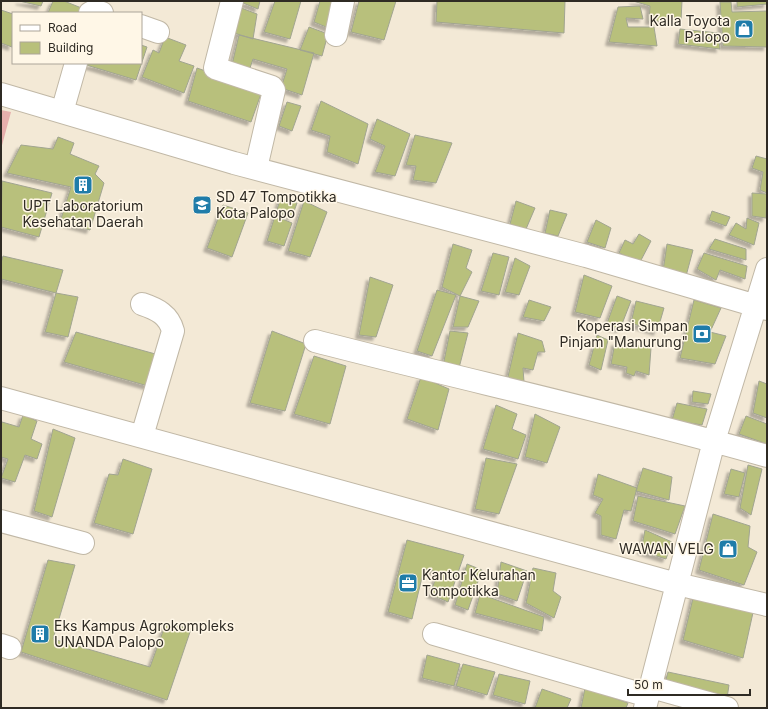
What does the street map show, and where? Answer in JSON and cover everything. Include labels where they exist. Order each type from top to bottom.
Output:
[{"type":"street","points":[[232,1],[214,68],[272,87],[274,90],[256,168]]},
{"type":"street","points":[[336,35],[343,1]]},
{"type":"street","points":[[62,112],[76,64]]},
{"type":"street","points":[[1,94],[256,168],[586,256],[762,308]]},
{"type":"street","points":[[648,697],[714,441],[762,308],[767,268]]},
{"type":"street","points":[[142,304],[152,307],[168,318],[173,331],[142,436]]},
{"type":"street","points":[[315,341],[413,366],[564,401],[767,456]]},
{"type":"street","points":[[1,398],[677,584],[767,605]]},
{"type":"street","points":[[1,521],[83,544]]},
{"type":"street","points":[[434,634],[648,697],[727,708]]},
{"type":"shaded area","points":[[1,110],[11,112],[1,149]]},
{"type":"building","points":[[19,1],[43,1],[41,6]]},
{"type":"building","points":[[53,1],[64,1],[84,9],[82,12],[48,12]]},
{"type":"building","points":[[238,1],[260,1],[258,9]]},
{"type":"building","points":[[275,1],[301,1],[290,39],[264,32]]},
{"type":"building","points":[[320,1],[339,1],[331,29],[314,22]]},
{"type":"building","points":[[359,1],[396,1],[384,40],[351,32]]},
{"type":"building","points":[[437,1],[565,1],[564,33],[436,22]]},
{"type":"building","points":[[633,1],[682,1],[681,21],[649,21],[650,6]]},
{"type":"building","points":[[737,1],[767,1],[767,4],[737,7]]},
{"type":"building","name":"Kalla Toyota Palopo","points":[[720,2],[731,2],[732,12],[767,11],[767,47],[723,46]]},
{"type":"building","points":[[236,6],[257,14],[253,39],[228,31]]},
{"type":"building","points":[[640,6],[643,19],[626,18],[628,27],[654,27],[657,46],[609,42],[618,7]]},
{"type":"building","points":[[1,10],[12,14],[12,47],[1,43]]},
{"type":"building","points":[[309,27],[328,34],[322,56],[300,50]]},
{"type":"building","points":[[680,29],[718,33],[720,49],[678,44]]},
{"type":"building","points":[[239,35],[314,53],[302,95],[281,88],[287,69],[253,59],[248,74],[231,69]]},
{"type":"building","points":[[165,37],[186,45],[179,61],[194,66],[184,93],[142,77],[153,50],[159,53]]},
{"type":"building","points":[[142,45],[147,47],[142,62]]},
{"type":"building","points":[[83,64],[141,64],[136,80]]},
{"type":"building","points":[[197,68],[262,91],[251,122],[188,101]]},
{"type":"building","points":[[321,101],[368,124],[358,164],[327,152],[330,136],[311,130]]},
{"type":"building","points":[[287,102],[301,106],[292,131],[279,126]]},
{"type":"building","points":[[377,119],[410,134],[395,176],[375,172],[385,146],[370,139]]},
{"type":"building","points":[[415,135],[452,143],[436,183],[413,180],[416,166],[406,165]]},
{"type":"building","name":"UPT Laboratorium Kesehatan Daerah","points":[[58,137],[74,143],[70,154],[99,166],[95,174],[104,183],[90,230],[60,222],[71,187],[7,173],[21,145],[53,149]]},
{"type":"building","points":[[756,156],[767,159],[767,193],[760,190],[763,172],[752,168]]},
{"type":"building","points":[[2,181],[52,193],[39,237],[1,227]]},
{"type":"building","points":[[752,193],[767,194],[766,218],[752,216]]},
{"type":"building","points":[[281,197],[297,203],[292,217],[283,213],[280,218],[292,223],[284,246],[267,241]]},
{"type":"building","points":[[304,201],[327,212],[310,257],[288,251]]},
{"type":"building","points":[[516,201],[535,208],[526,229],[510,224]]},
{"type":"building","points":[[223,205],[248,213],[232,257],[207,248]]},
{"type":"building","points":[[550,210],[567,214],[558,236],[545,233]]},
{"type":"building","points":[[712,211],[730,217],[726,226],[709,220]]},
{"type":"building","points":[[747,218],[759,223],[754,245],[729,235],[736,223],[746,229]]},
{"type":"building","points":[[596,220],[611,228],[605,248],[587,242]]},
{"type":"building","points":[[639,234],[651,241],[640,262],[619,253],[625,240],[633,244]]},
{"type":"building","points":[[715,239],[746,249],[746,260],[709,249]]},
{"type":"building","points":[[453,244],[472,250],[466,268],[472,272],[460,296],[442,287]]},
{"type":"building","points":[[667,244],[693,250],[686,276],[663,271]]},
{"type":"building","points":[[493,253],[509,257],[499,295],[481,291]]},
{"type":"building","points":[[704,253],[747,266],[745,279],[720,270],[716,280],[697,269]]},
{"type":"building","points":[[3,256],[63,270],[56,293],[1,279],[1,263]]},
{"type":"building","points":[[515,258],[530,266],[519,295],[505,292]]},
{"type":"building","points":[[584,275],[612,286],[600,318],[575,312]]},
{"type":"building","points":[[370,277],[393,285],[376,337],[359,335]]},
{"type":"building","points":[[437,290],[456,295],[432,356],[417,351]]},
{"type":"building","points":[[56,293],[78,297],[68,337],[45,332]]},
{"type":"building","points":[[460,296],[479,301],[468,327],[453,327]]},
{"type":"building","points":[[617,296],[631,301],[620,329],[606,326]]},
{"type":"building","points":[[529,300],[551,307],[544,321],[523,317]]},
{"type":"building","name":"Koperasi Simpan Pinjam \"Manurung\"","points":[[694,300],[721,308],[710,332],[726,336],[715,364],[680,358]]},
{"type":"building","points":[[636,301],[664,308],[657,332],[631,323]]},
{"type":"building","points":[[272,331],[306,344],[285,411],[250,403]]},
{"type":"building","points":[[450,331],[468,333],[459,368],[443,366]]},
{"type":"building","points":[[76,332],[159,355],[148,386],[64,362]]},
{"type":"building","points":[[518,333],[542,341],[545,352],[538,352],[533,370],[523,368],[524,382],[507,381]]},
{"type":"building","points":[[597,335],[608,340],[601,370],[589,365]]},
{"type":"building","points":[[615,342],[651,348],[649,375],[636,371],[634,376],[626,373],[627,367],[611,364]]},
{"type":"building","points":[[314,356],[346,366],[330,424],[294,414]]},
{"type":"building","points":[[421,377],[449,389],[438,430],[407,419]]},
{"type":"building","points":[[759,381],[767,384],[767,418],[753,413]]},
{"type":"building","points":[[693,391],[711,394],[708,404],[692,402]]},
{"type":"building","points":[[677,403],[707,409],[702,425],[672,420]]},
{"type":"building","points":[[496,405],[517,414],[512,429],[526,435],[518,459],[483,449]]},
{"type":"building","points":[[535,414],[560,427],[547,463],[525,457]]},
{"type":"building","points":[[23,415],[37,421],[31,439],[42,444],[37,459],[25,455],[15,482],[1,478],[8,459],[1,457],[1,425],[2,422],[19,427]]},
{"type":"building","points":[[746,416],[767,424],[767,444],[739,434]]},
{"type":"building","points":[[53,429],[75,438],[52,517],[34,511]]},
{"type":"building","points":[[486,458],[517,464],[499,514],[475,509]]},
{"type":"building","points":[[123,459],[152,469],[133,534],[94,523],[109,474],[118,475]]},
{"type":"building","points":[[748,465],[762,469],[751,515],[740,508]]},
{"type":"building","points":[[643,468],[672,477],[669,500],[636,491]]},
{"type":"building","points":[[731,469],[745,473],[739,497],[724,494]]},
{"type":"building","points":[[598,474],[637,488],[631,511],[624,510],[616,539],[601,535],[601,516],[595,513],[603,499],[593,495]]},
{"type":"building","points":[[638,496],[685,506],[675,534],[633,521]]},
{"type":"building","name":"WAWAN VELG","points":[[713,514],[750,526],[748,547],[757,552],[744,585],[699,570]]},
{"type":"building","points":[[645,530],[672,542],[666,559],[641,551]]},
{"type":"building","name":"Kantor Kelurahan Tompotikka","points":[[407,540],[464,555],[448,602],[430,594],[438,572],[424,569],[412,619],[388,612]]},
{"type":"building","name":"Eks Kampus Agrokompleks UNANDA Palopo","points":[[48,560],[75,565],[53,639],[150,667],[166,623],[191,629],[167,700],[21,652]]},
{"type":"building","points":[[501,562],[527,571],[517,601],[497,594]]},
{"type":"building","points":[[467,564],[482,570],[468,610],[455,605]]},
{"type":"building","points":[[533,568],[556,573],[553,591],[561,597],[554,618],[526,603]]},
{"type":"building","points":[[480,594],[544,617],[542,631],[475,613]]},
{"type":"building","points":[[694,594],[754,608],[743,658],[683,640]]},
{"type":"building","points":[[427,655],[460,664],[454,686],[422,678]]},
{"type":"building","points":[[463,664],[495,672],[487,695],[456,686]]},
{"type":"building","points":[[668,672],[729,685],[726,705],[664,687]]},
{"type":"building","points":[[499,674],[530,681],[525,704],[493,695]]},
{"type":"building","points":[[585,688],[628,703],[626,708],[581,708]]},
{"type":"building","points":[[542,689],[571,699],[567,708],[535,708]]},
{"type":"place","name":"Kalla Toyota Palopo","points":[[744,29]]},
{"type":"place","name":"UPT Laboratorium Kesehatan Daerah","points":[[83,185]]},
{"type":"place","name":"SD 47 Tompotikka Kota Palopo","points":[[202,205]]},
{"type":"place","name":"Koperasi Simpan Pinjam \"Manurung\"","points":[[702,334]]},
{"type":"place","name":"WAWAN VELG","points":[[728,549]]},
{"type":"place","name":"Kantor Kelurahan Tompotikka","points":[[408,583]]},
{"type":"place","name":"Eks Kampus Agrokompleks UNANDA Palopo","points":[[40,634]]}]
